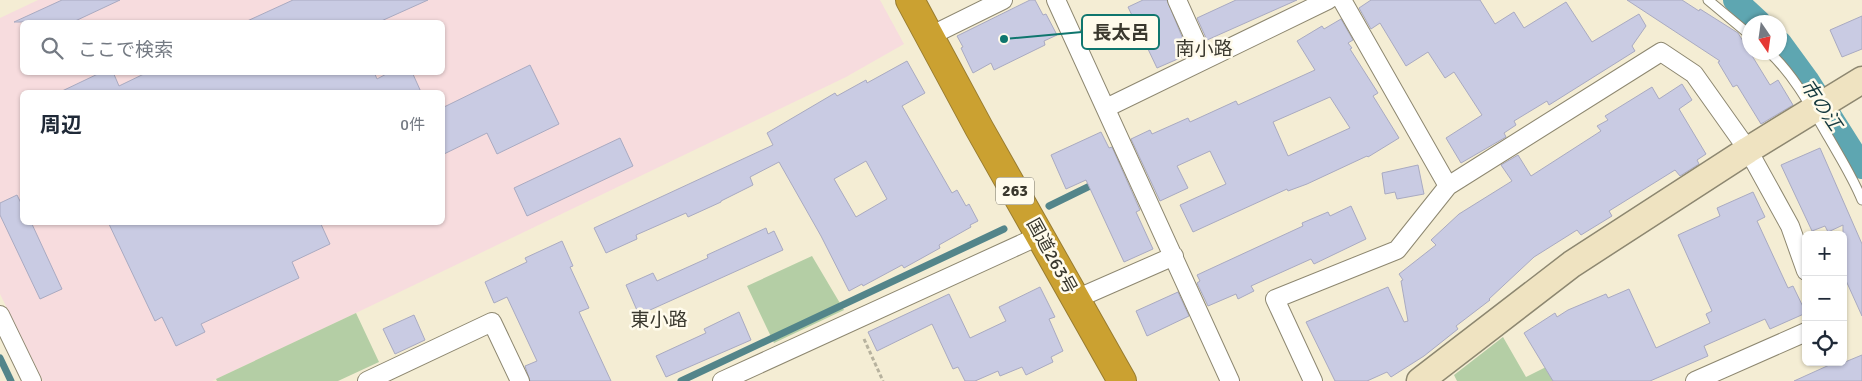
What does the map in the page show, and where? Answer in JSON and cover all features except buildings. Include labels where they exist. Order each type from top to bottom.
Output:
[{"type":"highway","name":"国道263号","points":[[910,0],[979,128],[1122,381]]},
{"type":"street","points":[[930,36],[1003,0]]},
{"type":"street","points":[[1056,0],[1230,381]]},
{"type":"street","points":[[1177,0],[1204,60]]},
{"type":"street","points":[[1106,108],[1328,0]]},
{"type":"street","points":[[1342,0],[1448,186]]},
{"type":"street","points":[[1313,381],[1275,300],[1397,250],[1448,186],[1661,52],[1694,74],[1748,150],[1790,226],[1802,260]]},
{"type":"street","points":[[1420,381],[1572,264],[1748,150],[1853,86]]},
{"type":"street","points":[[722,381],[1041,235]]},
{"type":"street","points":[[1076,299],[1174,256]]},
{"type":"street","points":[[0,315],[32,381]]},
{"type":"street","points":[[367,381],[492,322],[520,381]]},
{"type":"street","points":[[1695,381],[1802,334]]},
{"type":"lane","points":[[1708,0],[1742,28]]},
{"type":"lane","points":[[1776,60],[1798,87],[1813,110],[1855,183],[1862,200]]},
{"type":"path","points":[[857,319],[866,346],[882,381]]},
{"type":"shaded area","points":[[38,0],[880,0],[904,44],[846,77],[212,381],[43,381],[0,294],[0,18]]},
{"type":"green space","points":[[812,256],[844,310],[774,343],[747,286]]},
{"type":"green space","points":[[356,313],[379,362],[338,381],[217,381],[216,379]]},
{"type":"green space","points":[[1503,337],[1526,377],[1550,365],[1558,381],[1457,381],[1454,375]]},
{"type":"waterway","name":"市の江","points":[[1735,0],[1751,15]]},
{"type":"waterway","name":"市の江","points":[[1787,53],[1807,80],[1862,167]]},
{"type":"waterway","points":[[1049,206],[1096,183]]},
{"type":"waterway","points":[[681,381],[1004,229]]},
{"type":"waterway","points":[[0,358],[11,381]]},
{"type":"place","name":"長太呂","points":[[1004,39]]},
{"type":"district","name":"南小路","points":[[1204,49]]},
{"type":"district","name":"東小路","points":[[659,320]]}]
